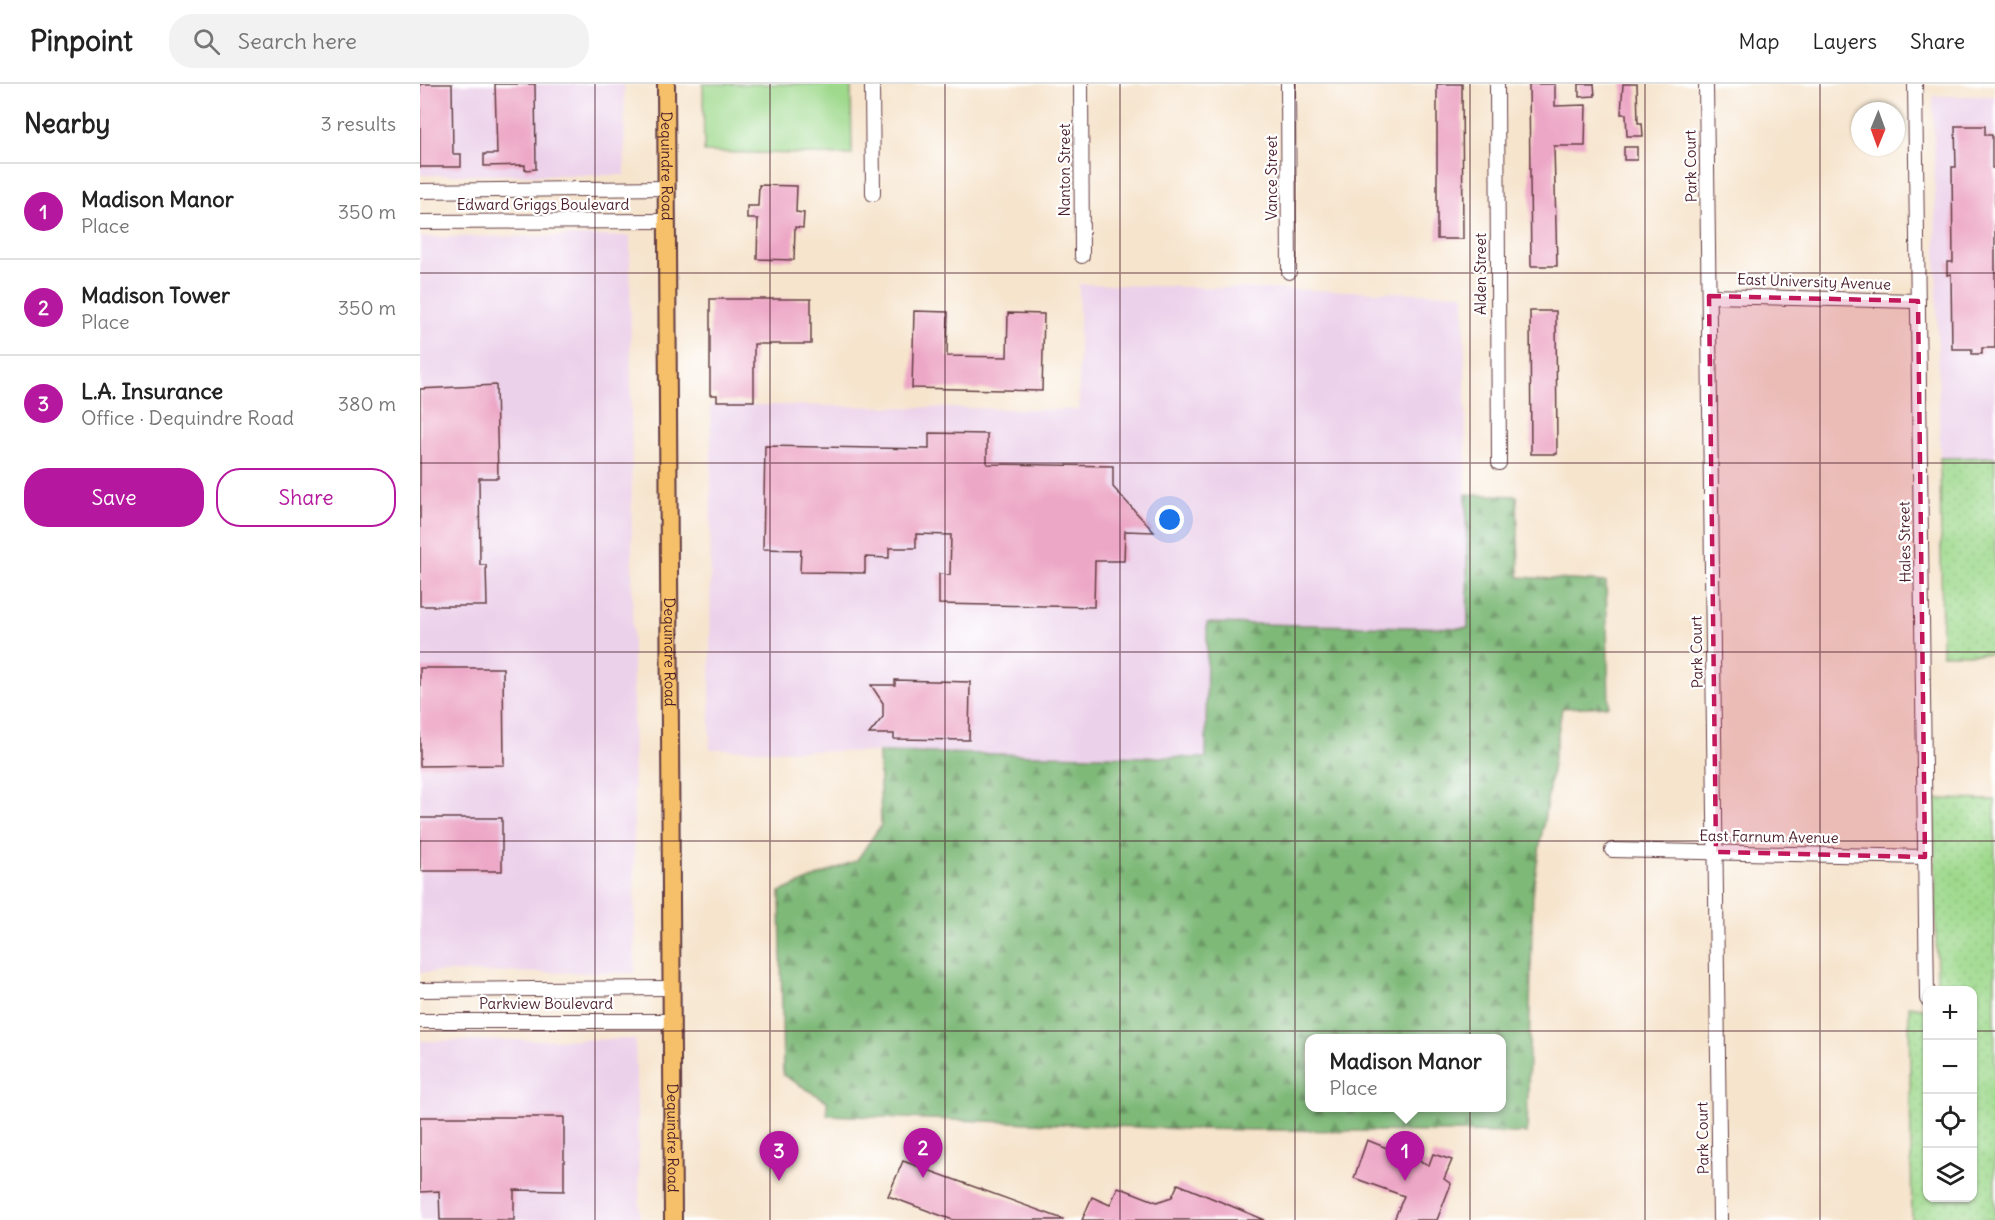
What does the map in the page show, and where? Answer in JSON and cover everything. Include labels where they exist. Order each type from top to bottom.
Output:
[{"type":"main road","name":"Dequindre Road","points":[[666,84],[673,1220]]},
{"type":"street","points":[[873,84],[873,194]]},
{"type":"street","name":"Nanton Street","points":[[1081,84],[1082,256]]},
{"type":"street","name":"Vance Street","points":[[1288,84],[1289,272]]},
{"type":"street","name":"Alden Street","points":[[1497,84],[1499,463]]},
{"type":"street","name":"Park Court","points":[[1706,84],[1720,1220]]},
{"type":"street","name":"Hales Street","points":[[1915,84],[1927,986]]},
{"type":"street","name":"Edward Griggs Boulevard","points":[[420,191],[666,188]]},
{"type":"street","name":"Edward Griggs Boulevard","points":[[420,222],[666,221]]},
{"type":"street","name":"East University Avenue","points":[[1709,296],[1918,301]]},
{"type":"street","name":"East Farnum Avenue","points":[[1612,850],[1925,857]]},
{"type":"street","name":"Parkview Boulevard","points":[[420,990],[671,988]]},
{"type":"street","name":"Parkview Boulevard","points":[[420,1021],[672,1021]]},
{"type":"highlighted area","points":[[1709,296],[1918,301],[1925,857],[1716,852]]},
{"type":"shaded area","points":[[420,84],[624,84],[625,175],[420,175]]},
{"type":"shaded area","points":[[1933,96],[1995,96],[1995,457],[1940,458]]},
{"type":"shaded area","points":[[630,236],[635,973],[420,972],[420,237]]},
{"type":"shaded area","points":[[1079,284],[1464,294],[1468,628],[1207,623],[1207,758],[710,749],[711,404],[1079,410]]},
{"type":"shaded area","points":[[635,1039],[640,1220],[420,1220],[420,1041]]},
{"type":"green space","points":[[703,84],[851,84],[852,155],[704,152]]},
{"type":"green space","points":[[1995,457],[1995,654],[1942,654],[1940,458]]},
{"type":"green space","points":[[1466,494],[1517,496],[1519,577],[1606,582],[1609,706],[1562,708],[1533,889],[1527,1133],[1186,1129],[827,1115],[827,1101],[783,1075],[780,892],[857,860],[881,825],[879,752],[1206,758],[1207,623],[1468,628]]},
{"type":"green space","points":[[1934,799],[1995,800],[1995,1220],[1912,1220],[1909,1006],[1923,1008],[1923,1202],[1977,1202],[1977,986],[1937,986]]},
{"type":"building","points":[[420,84],[452,84],[453,154],[461,154],[461,167],[420,167]]},
{"type":"building","points":[[495,84],[535,84],[536,169],[525,170],[525,165],[484,166],[484,154],[497,154]]},
{"type":"building","points":[[1437,84],[1462,84],[1463,239],[1437,239]]},
{"type":"building","points":[[1529,84],[1555,84],[1555,106],[1586,105],[1585,146],[1554,146],[1557,266],[1531,266]]},
{"type":"building","points":[[1579,84],[1594,84],[1595,96],[1579,97]]},
{"type":"building","points":[[1623,84],[1637,84],[1638,123],[1642,123],[1643,136],[1627,136],[1626,114],[1621,114]]},
{"type":"building","points":[[1955,126],[1985,126],[1985,135],[1992,135],[1992,168],[1995,168],[1995,348],[1982,348],[1982,354],[1972,354],[1972,349],[1952,349],[1951,274],[1947,275],[1947,262],[1953,262],[1952,167],[1956,167]]},
{"type":"building","points":[[1624,147],[1637,147],[1637,160],[1624,160]]},
{"type":"building","points":[[759,185],[797,186],[796,212],[804,213],[803,228],[795,227],[794,260],[757,259],[758,219],[747,219],[747,206],[758,206]]},
{"type":"building","points":[[710,299],[811,299],[811,344],[754,344],[754,401],[717,401],[717,395],[710,395]]},
{"type":"building","points":[[914,311],[948,312],[947,356],[1007,357],[1008,313],[1044,314],[1042,391],[912,388]]},
{"type":"building","points":[[1530,311],[1556,311],[1557,454],[1531,454]]},
{"type":"building","points":[[496,385],[498,478],[479,478],[480,565],[486,565],[487,606],[420,606],[420,389]]},
{"type":"building","points":[[929,433],[987,434],[987,464],[1113,466],[1113,487],[1154,532],[1125,531],[1124,561],[1095,561],[1094,607],[939,604],[939,574],[950,575],[951,535],[916,534],[916,548],[889,548],[889,558],[865,557],[865,573],[800,572],[801,550],[763,549],[765,446],[929,449]]},
{"type":"building","points":[[420,668],[503,668],[504,765],[420,766]]},
{"type":"building","points":[[895,680],[970,682],[969,740],[894,739],[894,734],[869,734],[883,717],[883,703],[871,685],[895,685]]},
{"type":"building","points":[[420,818],[502,818],[502,871],[420,871]]},
{"type":"building","points":[[420,1117],[564,1117],[564,1191],[514,1190],[514,1220],[440,1220],[439,1191],[420,1192]]},
{"type":"building","points":[[1367,1140],[1429,1165],[1433,1154],[1452,1160],[1444,1179],[1451,1184],[1437,1220],[1394,1220],[1404,1196],[1354,1178]]},
{"type":"building","points":[[903,1161],[1063,1219],[953,1220],[888,1196]]},
{"type":"building","points":[[1178,1184],[1265,1220],[1082,1220],[1092,1197],[1110,1205],[1118,1187],[1157,1202],[1172,1197]]},
{"type":"place","name":"Madison Tower","points":[[923,1178]]},
{"type":"place","name":"L.A. Insurance","points":[[779,1181]]},
{"type":"place","name":"Madison Manor","points":[[1405,1181]]}]
